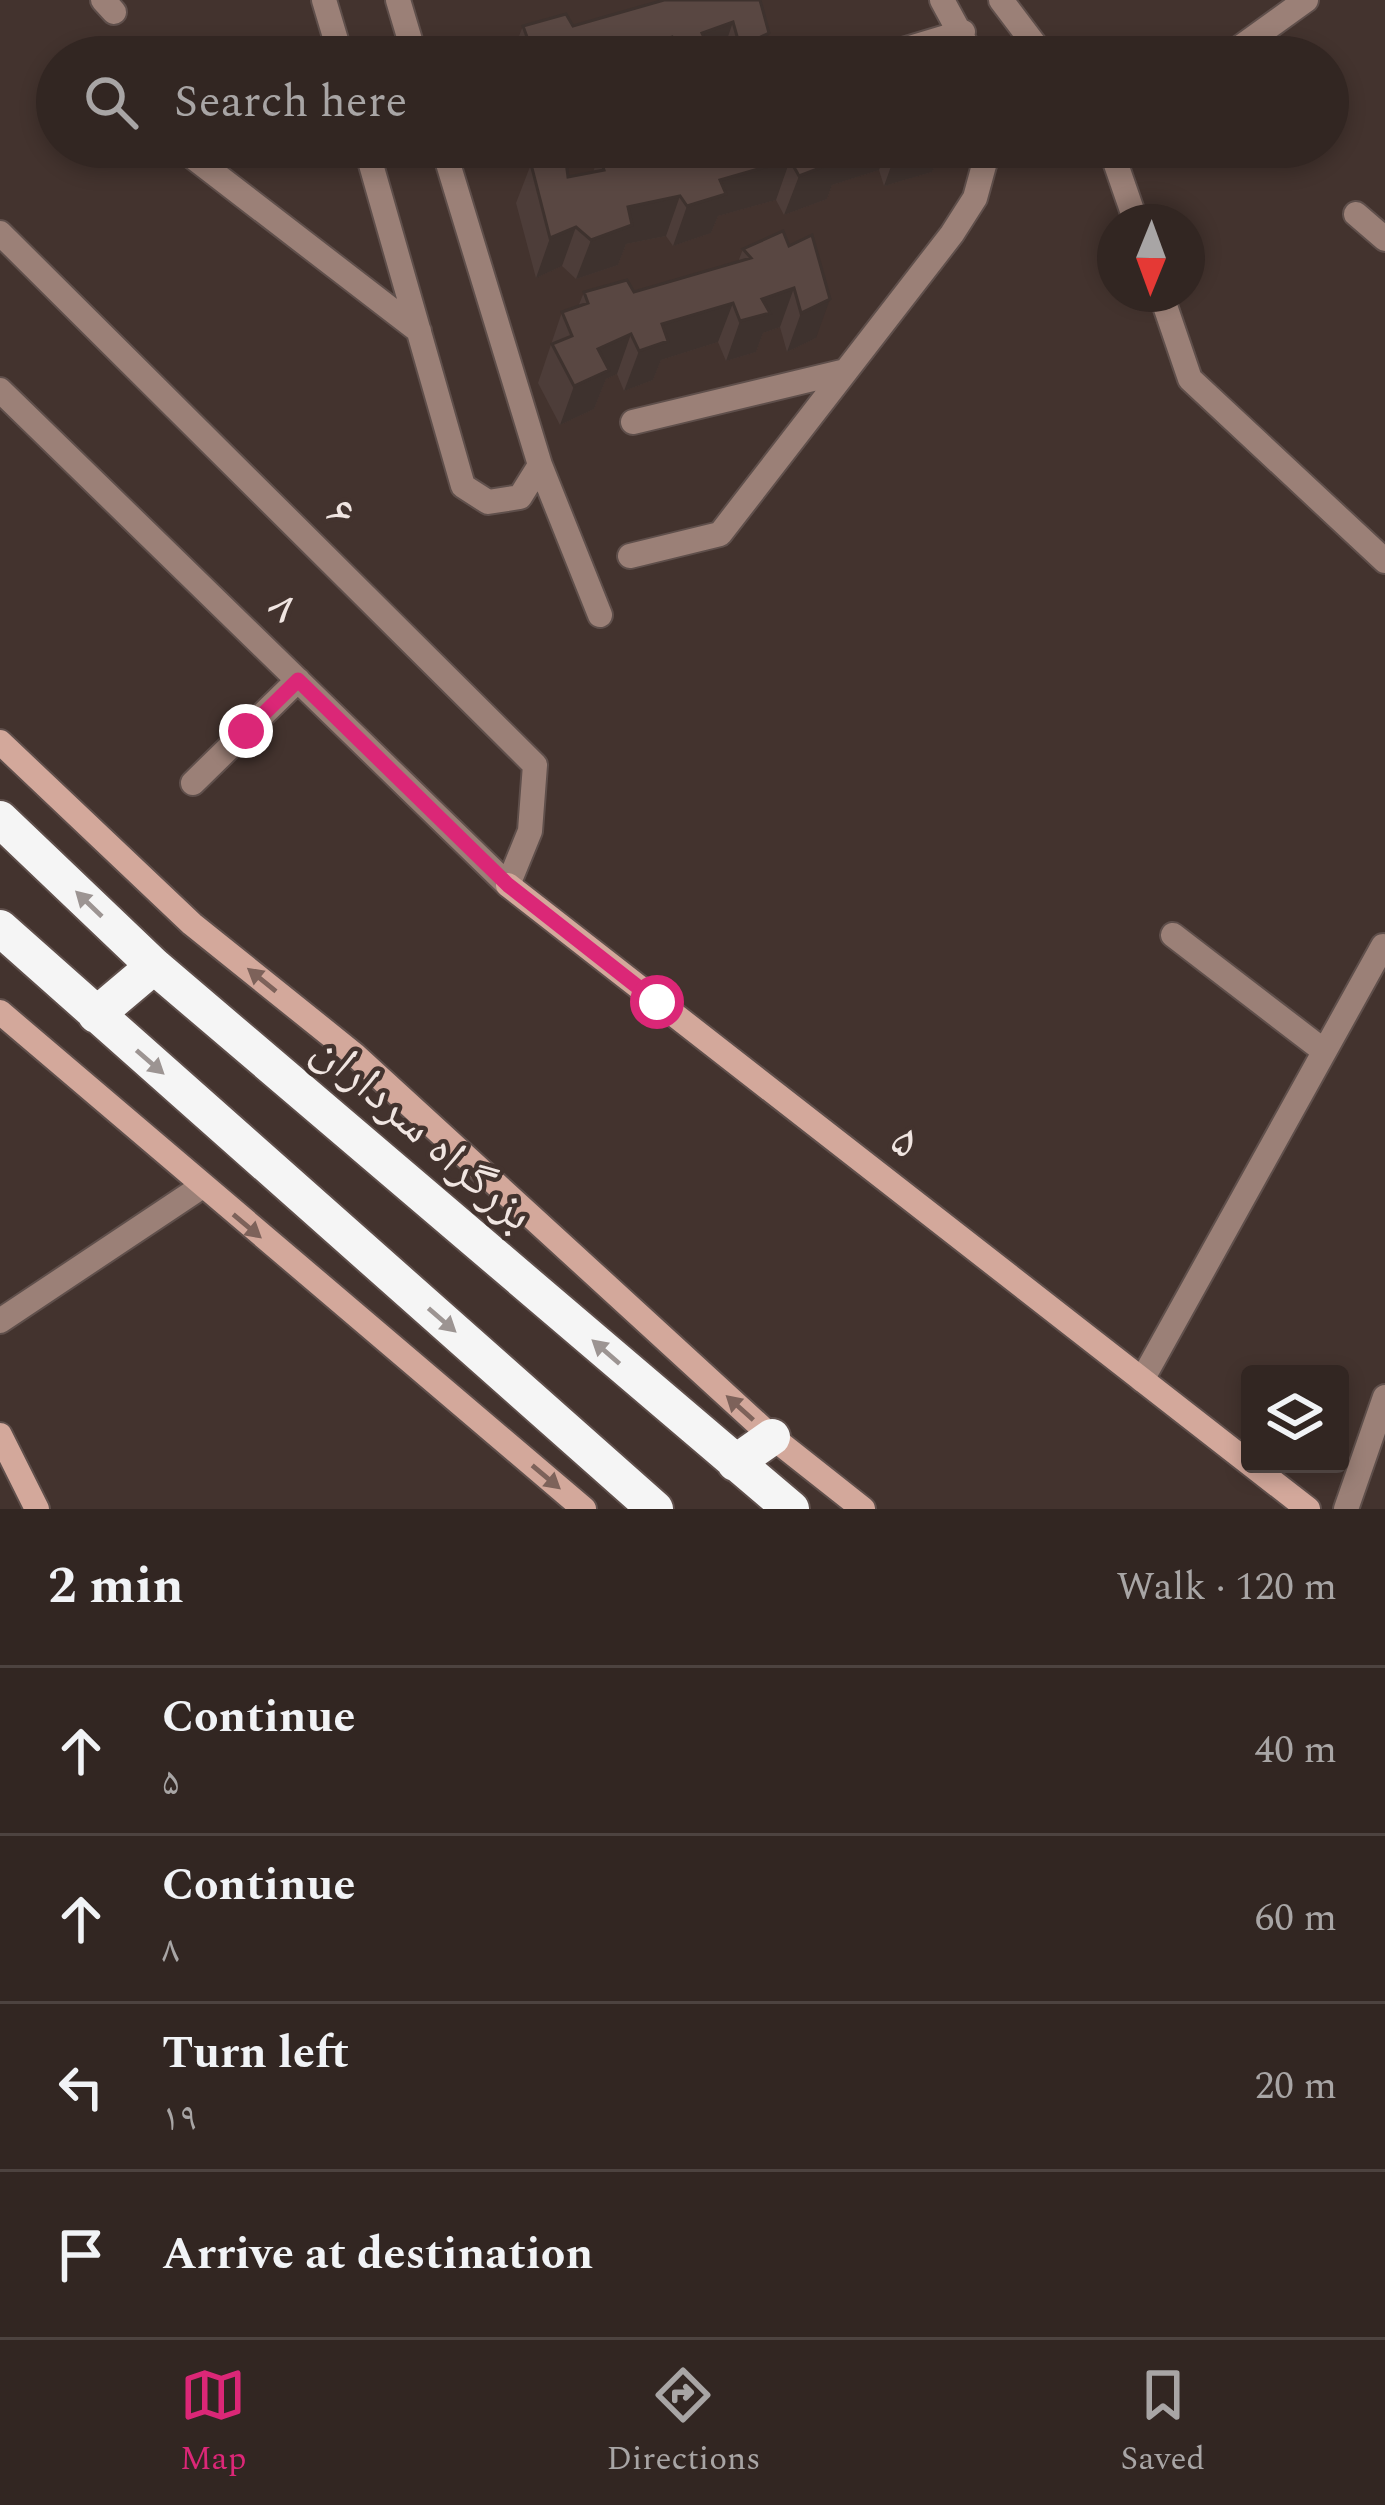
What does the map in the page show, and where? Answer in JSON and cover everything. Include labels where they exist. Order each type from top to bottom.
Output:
[{"type":"highway","name":"بزرگراه سرداران","points":[[0,819],[154,966],[791,1509]]},
{"type":"highway","points":[[0,928],[655,1509]]},
{"type":"highway","points":[[96,1015],[154,966]]},
{"type":"highway","points":[[735,1463],[772,1437]]},
{"type":"main road","points":[[0,742],[192,924],[355,1055],[772,1437],[863,1509]]},
{"type":"main road","name":"۵","points":[[508,885],[1308,1509]]},
{"type":"main road","points":[[0,1012],[584,1509]]},
{"type":"main road","points":[[0,1436],[37,1509]]},
{"type":"street","points":[[324,0],[335,36]]},
{"type":"street","points":[[398,0],[409,36]]},
{"type":"street","points":[[942,0],[965,36]]},
{"type":"street","points":[[1000,0],[1028,36]]},
{"type":"street","points":[[1256,36],[1306,0]]},
{"type":"street","points":[[950,36],[963,32]]},
{"type":"street","points":[[207,168],[419,331]]},
{"type":"street","points":[[372,168],[463,487],[488,502],[520,497],[540,465]]},
{"type":"street","points":[[449,168],[540,465],[600,615]]},
{"type":"street","points":[[630,556],[719,534],[952,234],[975,198],[983,168]]},
{"type":"street","points":[[1117,168],[1130,204]]},
{"type":"street","points":[[1356,214],[1385,239]]},
{"type":"street","name":"۶","points":[[0,232],[535,765],[530,830],[508,885]]},
{"type":"street","points":[[1167,312],[1190,379],[1385,560]]},
{"type":"street","points":[[633,422],[846,371]]},
{"type":"street","name":"۸","points":[[0,390],[508,885]]},
{"type":"street","points":[[193,783],[298,680]]},
{"type":"street","points":[[1173,935],[1324,1051]]},
{"type":"street","points":[[1142,1380],[1383,946]]},
{"type":"street","points":[[0,1321],[201,1187]]},
{"type":"street","points":[[1346,1509],[1385,1397]]},
{"type":"building","points":[[664,0],[760,0],[769,33],[737,36],[733,22],[703,36],[527,36],[523,26],[566,14],[573,26]]},
{"type":"building","points":[[532,168],[567,168],[568,177],[604,170],[762,168],[720,180],[726,194],[687,206],[680,196],[628,207],[632,225],[591,240],[576,227],[550,238]]},
{"type":"building","points":[[794,168],[820,168],[799,176]]},
{"type":"building","points":[[783,231],[789,246],[812,235],[830,299],[801,313],[794,288],[762,299],[770,313],[740,321],[733,303],[662,324],[668,341],[639,351],[631,334],[598,349],[609,370],[574,386],[552,344],[572,336],[562,312],[588,303],[584,292],[627,280],[634,292],[751,258],[743,249]]},
{"type":"route","points":[[246,731],[298,680],[508,885],[657,1002]]}]
